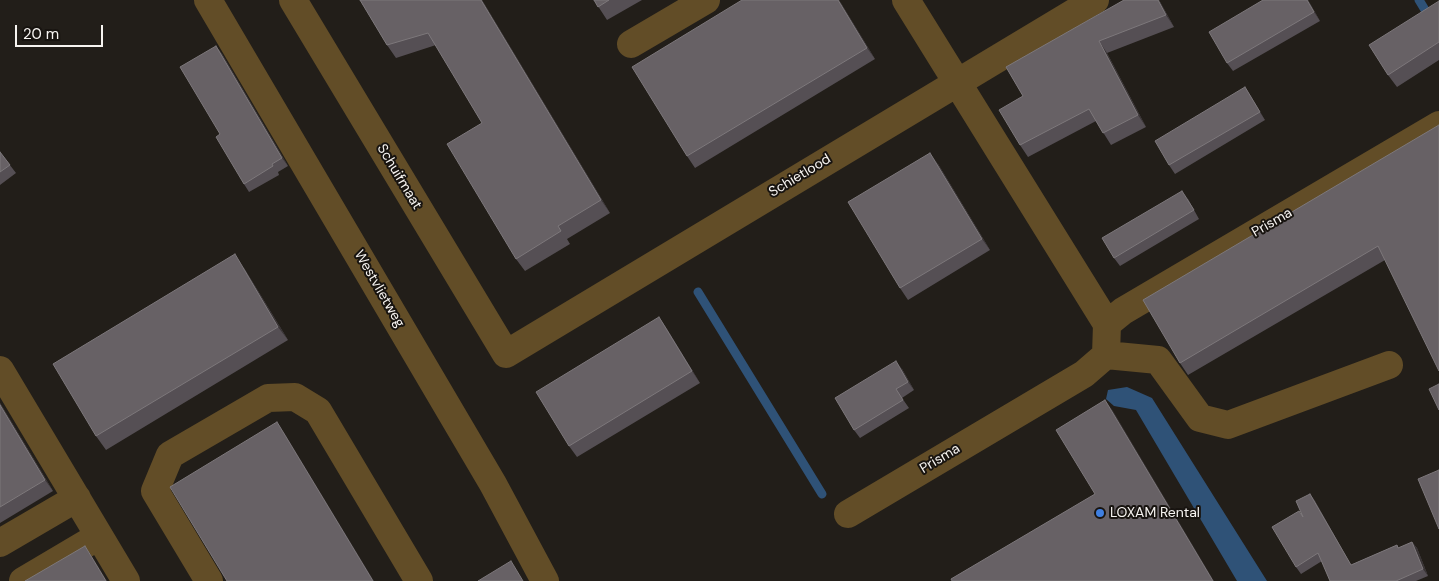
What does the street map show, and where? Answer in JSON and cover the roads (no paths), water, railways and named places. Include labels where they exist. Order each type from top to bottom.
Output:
[{"type":"street","name":"Westvlietweg","points":[[208,0],[493,484],[545,581]]},
{"type":"street","name":"Schuifmaat","points":[[293,0],[506,354]]},
{"type":"street","points":[[631,44],[706,0]]},
{"type":"street","points":[[906,0],[1107,324],[1106,355],[1158,360],[1200,418],[1228,425],[1389,366]]},
{"type":"street","name":"Schietlood","points":[[506,354],[1095,0]]},
{"type":"street","name":"Prisma","points":[[1107,324],[1124,311],[1439,125]]},
{"type":"street","name":"Prisma","points":[[848,514],[1084,374],[1106,355]]},
{"type":"street","points":[[0,371],[126,581]]},
{"type":"street","points":[[209,581],[155,491],[170,455],[268,398],[295,396],[318,411],[419,581]]},
{"type":"street","points":[[0,543],[76,498]]},
{"type":"street","points":[[23,581],[100,536]]},
{"type":"water","points":[[1127,387],[1152,398],[1267,581],[1237,581],[1136,410],[1114,406],[1106,399],[1108,390]]},
{"type":"waterway","points":[[1419,0],[1439,33]]},
{"type":"waterway","points":[[698,292],[822,494]]},
{"type":"place","name":"LOXAM Rental","points":[[1100,513]]}]
